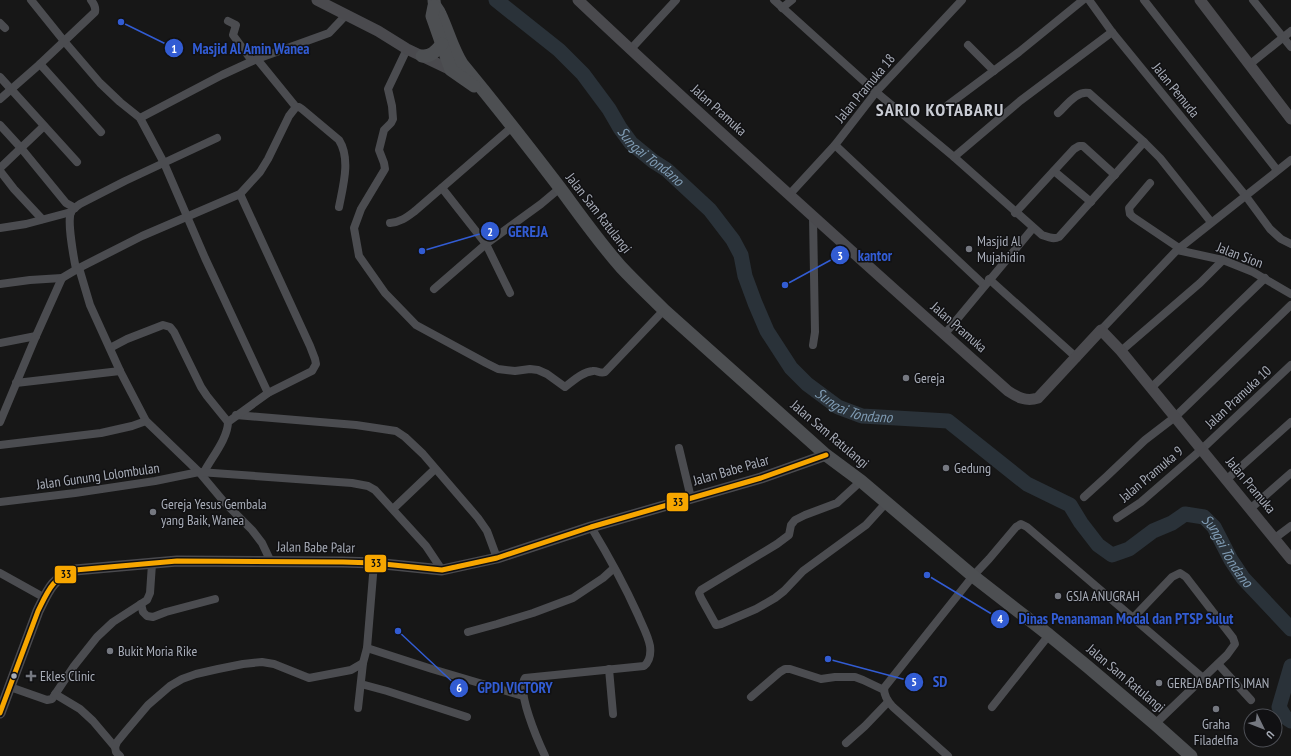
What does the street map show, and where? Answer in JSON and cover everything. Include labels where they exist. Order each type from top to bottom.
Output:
[{"type":"main road","points":[[434,3],[432,16],[442,44],[456,69]]},
{"type":"main road","name":"Jalan Sam Ratulangi","points":[[434,3],[440,14],[452,46],[456,69],[488,97],[560,188],[577,213],[621,267],[664,310],[826,455],[861,481],[973,576],[1049,634],[1191,756]]},
{"type":"main road","points":[[422,56],[428,56],[442,44]]},
{"type":"street","points":[[31,0],[100,83],[140,118],[164,162],[187,217],[268,393]]},
{"type":"street","points":[[0,99],[40,64],[95,12],[96,9],[91,0]]},
{"type":"street","points":[[317,0],[378,31],[407,49],[456,69]]},
{"type":"street","name":"Jalan Pramuka","points":[[578,0],[630,50],[813,217],[1008,391],[1024,399],[1032,400],[1038,398],[1102,330],[1121,351],[1250,509],[1276,538],[1291,559]]},
{"type":"street","points":[[630,50],[676,0]]},
{"type":"street","points":[[774,0],[876,92],[954,157],[1042,235],[1055,239],[1062,234],[1144,142]]},
{"type":"street","points":[[782,8],[792,0]]},
{"type":"street","name":"Jalan Pramuka 18","points":[[789,195],[835,145],[876,92],[962,0]]},
{"type":"street","points":[[948,105],[994,71],[1083,0]]},
{"type":"street","name":"Jalan Pemuda","points":[[1089,0],[1112,32],[1275,234],[1291,244]]},
{"type":"street","points":[[1144,0],[1277,170]]},
{"type":"street","points":[[1200,0],[1291,119]]},
{"type":"street","points":[[1253,0],[1291,47]]},
{"type":"street","points":[[140,118],[255,60],[329,34],[346,14]]},
{"type":"street","points":[[228,21],[236,26],[233,35],[296,107],[302,109],[339,140],[344,149],[345,172],[339,207]]},
{"type":"street","points":[[1249,65],[1291,31]]},
{"type":"street","points":[[954,157],[1020,101],[1112,32]]},
{"type":"street","points":[[968,45],[994,71]]},
{"type":"street","points":[[407,49],[388,89],[393,119],[384,130],[379,150],[385,169],[361,209],[354,228],[359,256],[385,293],[416,325],[498,369],[516,371],[535,369],[547,374],[564,387],[585,373],[594,371],[602,373],[605,372],[664,310]]},
{"type":"street","points":[[40,64],[101,132]]},
{"type":"street","points":[[0,77],[77,162]]},
{"type":"street","points":[[1058,113],[1078,94],[1084,92],[1089,93],[1160,158],[1211,222]]},
{"type":"street","points":[[0,284],[62,278],[142,236],[240,194],[260,172],[289,116],[296,107]]},
{"type":"street","points":[[0,125],[73,210]]},
{"type":"street","points":[[0,168],[44,126]]},
{"type":"street","points":[[390,223],[404,220],[512,128]]},
{"type":"street","points":[[0,228],[26,224],[73,210],[97,195],[217,138]]},
{"type":"street","points":[[835,145],[987,282],[1077,358]]},
{"type":"street","points":[[1016,213],[1074,149],[1081,146],[1115,175]]},
{"type":"street","points":[[1102,330],[1178,249],[1291,160]]},
{"type":"street","points":[[1054,171],[1091,202]]},
{"type":"street","points":[[0,172],[42,219]]},
{"type":"street","points":[[1150,183],[1129,208],[1130,214],[1178,249]]},
{"type":"street","points":[[442,188],[486,244],[510,293]]},
{"type":"street","points":[[434,290],[486,244],[541,204],[560,188]]},
{"type":"street","points":[[202,472],[222,440],[228,422],[268,393],[312,371],[316,364],[284,288],[240,194]]},
{"type":"street","points":[[73,210],[70,220],[72,241],[78,269],[90,305],[120,371],[146,421],[202,472],[225,503],[259,538],[271,562]]},
{"type":"street","points":[[813,217],[816,332],[813,345]]},
{"type":"street","points":[[944,334],[1033,228]]},
{"type":"street","name":"Jalan Sion","points":[[1178,249],[1223,260],[1253,272],[1291,294]]},
{"type":"street","points":[[1121,351],[1200,283],[1223,260]]},
{"type":"street","points":[[0,422],[62,278]]},
{"type":"street","points":[[1151,388],[1265,278]]},
{"type":"street","points":[[1084,497],[1145,440],[1175,417],[1291,305]]},
{"type":"street","points":[[110,348],[163,326],[170,327],[174,332],[201,387],[228,422]]},
{"type":"street","points":[[0,343],[36,336]]},
{"type":"street","name":"Jalan Pramuka 10","points":[[1202,449],[1291,365]]},
{"type":"street","points":[[16,384],[120,371]]},
{"type":"street","points":[[236,416],[356,425],[396,431],[414,446],[472,511],[487,531],[498,558]]},
{"type":"street","points":[[0,445],[101,433],[132,426],[146,421]]},
{"type":"street","points":[[1226,480],[1291,422]]},
{"type":"street","points":[[679,448],[691,498]]},
{"type":"street","name":"Jalan Pramuka 9","points":[[1117,518],[1141,502],[1202,449]]},
{"type":"street","name":"Jalan Babe Palar","points":[[0,713],[38,611],[50,587],[57,579],[66,573],[75,570],[177,561],[374,563],[442,570],[498,558],[591,527],[761,478],[826,455]]},
{"type":"street","points":[[393,509],[435,469]]},
{"type":"street","name":"Jalan Gunung Lolombulan","points":[[0,502],[81,492],[155,481],[202,472],[352,483],[368,486],[375,490],[426,546],[442,570]]},
{"type":"street","points":[[1250,509],[1291,473]]},
{"type":"street","points":[[861,481],[837,502],[795,520],[791,525],[789,535],[777,544],[701,590],[699,593],[701,598],[716,625],[756,609],[775,598],[784,591],[803,571],[866,525],[886,503]]},
{"type":"street","points":[[948,756],[888,702],[884,695],[884,685],[973,576],[990,559],[1018,525],[1023,524],[1203,678]]},
{"type":"street","points":[[1276,538],[1291,526]]},
{"type":"street","points":[[545,756],[535,734],[523,696],[523,682],[526,677],[644,666],[648,662],[650,653],[650,646],[644,628],[629,596],[591,527]]},
{"type":"street","points":[[358,708],[363,663],[367,648],[374,563]]},
{"type":"street","points":[[10,687],[49,700],[52,699],[74,666],[98,637],[113,622],[147,600],[150,593],[152,564]]},
{"type":"street","points":[[468,632],[519,617],[573,598],[603,578],[614,568]]},
{"type":"street","points":[[0,573],[45,598]]},
{"type":"street","points":[[1133,618],[1172,577],[1180,573],[1183,574],[1212,608],[1235,641],[1235,644],[1227,655],[1155,724]]},
{"type":"street","points":[[141,604],[143,612],[147,616],[153,617],[215,599]]},
{"type":"street","points":[[992,707],[1049,634]]},
{"type":"street","points":[[367,648],[523,696]]},
{"type":"street","points":[[115,747],[117,742],[148,705],[176,682],[196,674],[243,664],[262,662],[274,664],[309,678],[351,670],[363,663]]},
{"type":"street","points":[[1218,664],[1251,700]]},
{"type":"street","points":[[609,669],[613,714]]},
{"type":"street","points":[[751,697],[785,669],[790,669],[821,679],[855,677],[884,690]]},
{"type":"street","points":[[361,684],[467,717]]},
{"type":"street","points":[[55,694],[80,709],[115,747],[116,752],[120,756]]},
{"type":"street","points":[[846,743],[888,702]]},
{"type":"waterway","name":"Sungai Tondano","points":[[496,0],[559,50],[583,74],[609,109],[631,143],[653,161],[667,170],[710,210],[733,240],[741,255],[745,276],[767,331],[791,368],[807,384],[838,407],[862,416],[948,421],[1027,484],[1070,505],[1081,523],[1098,545],[1112,555],[1129,549],[1153,531],[1172,523],[1185,514],[1204,517],[1214,527],[1231,560],[1243,578],[1291,629]]},
{"type":"waterway","name":"Sungai Tondano","points":[[1291,666],[1279,707],[1285,717],[1291,721]]},
{"type":"transit line","name":"33","points":[[0,713],[38,611],[45,597],[56,581],[67,573],[75,570],[177,561],[374,563],[442,570],[497,558],[591,527],[761,478],[826,455]]},
{"type":"place","name":"Masjid Al Amin Wanea","points":[[121,22]]},
{"type":"place","name":"Masjid Al Mujahidin","points":[[969,249]]},
{"type":"place","name":"GEREJA","points":[[422,251]]},
{"type":"place","name":"kantor","points":[[785,285]]},
{"type":"place","name":"Gereja","points":[[906,378]]},
{"type":"place","name":"Gedung","points":[[946,468]]},
{"type":"place","name":"Gereja Yesus Gembala yang Baik, Wanea","points":[[153,512]]},
{"type":"place","name":"Dinas Penanaman Modal dan PTSP Sulut","points":[[927,575]]},
{"type":"place","name":"GSJA ANUGRAH","points":[[1058,596]]},
{"type":"place","name":"GPDI VICTORY","points":[[398,631]]},
{"type":"place","name":"Bukit Moria Rike","points":[[110,651]]},
{"type":"place","name":"SD","points":[[828,659]]},
{"type":"place","name":"Ekles Clinic","points":[[31,676]]},
{"type":"place","name":"GEREJA BAPTIS IMAN","points":[[1159,683]]},
{"type":"place","name":"Graha Filadelfia","points":[[1216,709]]},
{"type":"district","name":"SARIO KOTABARU","points":[[940,110]]}]
